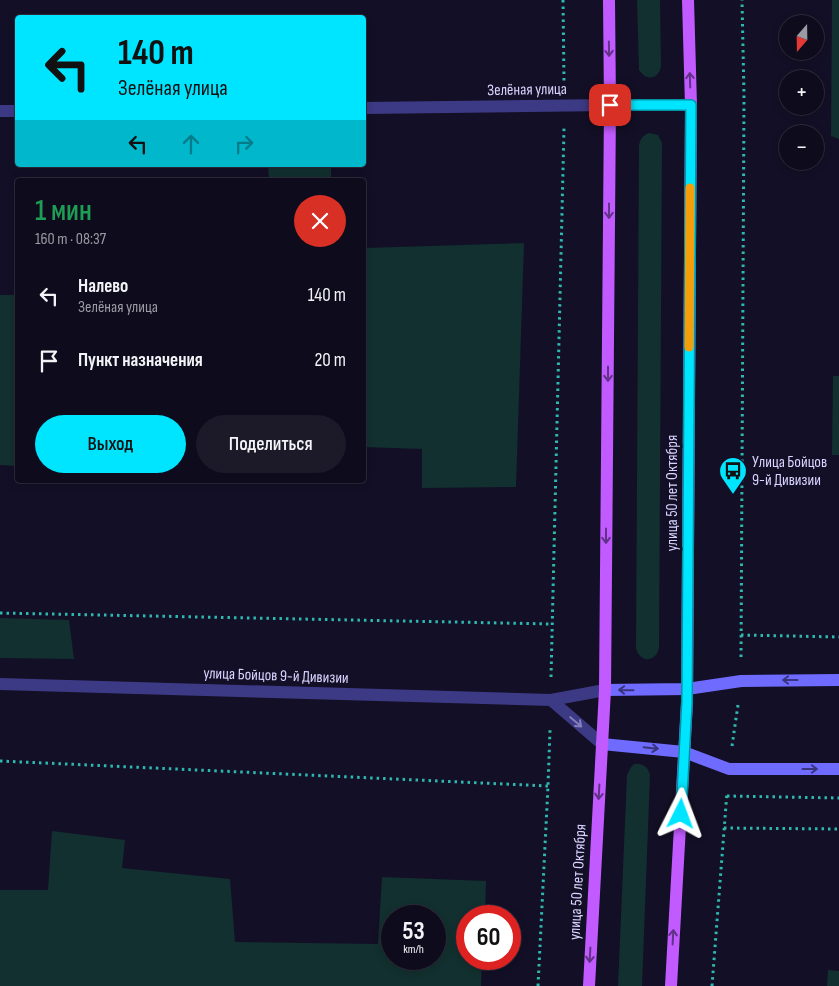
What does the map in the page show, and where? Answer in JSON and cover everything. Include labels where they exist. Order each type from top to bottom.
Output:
[{"type":"main road","name":"улица 50 лет Октября","points":[[589,986],[605,690],[610,105],[609,0]]},
{"type":"main road","name":"улица 50 лет Октября","points":[[671,986],[687,702],[691,105],[688,0]]},
{"type":"main road","name":"улица Бойцов 9-й Дивизии","points":[[605,690],[687,689],[741,680],[839,680]]},
{"type":"main road","points":[[602,744],[684,752],[729,769],[839,769]]},
{"type":"street","name":"Зелёная улица","points":[[366,108],[691,105]]},
{"type":"street","points":[[0,111],[15,111]]},
{"type":"street","name":"улица Бойцов 9-й Дивизии","points":[[0,684],[550,700],[605,690]]},
{"type":"street","points":[[550,700],[602,744]]},
{"type":"path","points":[[538,986],[548,786],[564,106],[563,0]]},
{"type":"path","points":[[712,986],[726,796],[741,680],[744,116],[742,0]]},
{"type":"path","points":[[0,613],[552,624]]},
{"type":"path","points":[[741,635],[839,637]]},
{"type":"path","points":[[0,761],[548,786]]},
{"type":"path","points":[[726,796],[839,798]]},
{"type":"path","points":[[724,828],[839,829]]},
{"type":"green space","points":[[637,0],[660,0],[661,66],[658,74],[652,77],[642,74],[639,70]]},
{"type":"green space","points":[[832,0],[839,0],[839,139],[831,136]]},
{"type":"green space","points":[[649,133],[658,135],[662,143],[659,647],[655,656],[648,659],[641,656],[636,648],[639,146],[642,138]]},
{"type":"green space","points":[[268,167],[331,167],[331,178],[269,178]]},
{"type":"green space","points":[[524,243],[516,487],[422,488],[422,449],[366,447],[366,248]]},
{"type":"green space","points":[[0,295],[15,295],[15,466],[0,465]]},
{"type":"green space","points":[[833,376],[839,376],[839,455],[832,455]]},
{"type":"green space","points":[[0,618],[69,620],[74,659],[0,658]]},
{"type":"green space","points":[[634,764],[645,766],[650,775],[642,986],[618,986],[627,775]]},
{"type":"green space","points":[[52,831],[125,840],[122,868],[230,879],[235,942],[378,944],[382,877],[486,881],[485,905],[456,905],[456,970],[482,970],[481,986],[0,986],[0,890],[48,890]]},
{"type":"green space","points":[[828,970],[839,971],[839,986],[827,986]]},
{"type":"slow traffic","points":[[689,347],[690,188]]},
{"type":"place","name":"Улица Бойцов 9-й Дивизии","points":[[733,495]]},
{"type":"route","points":[[610,105],[691,105],[687,702],[681,814]]}]
